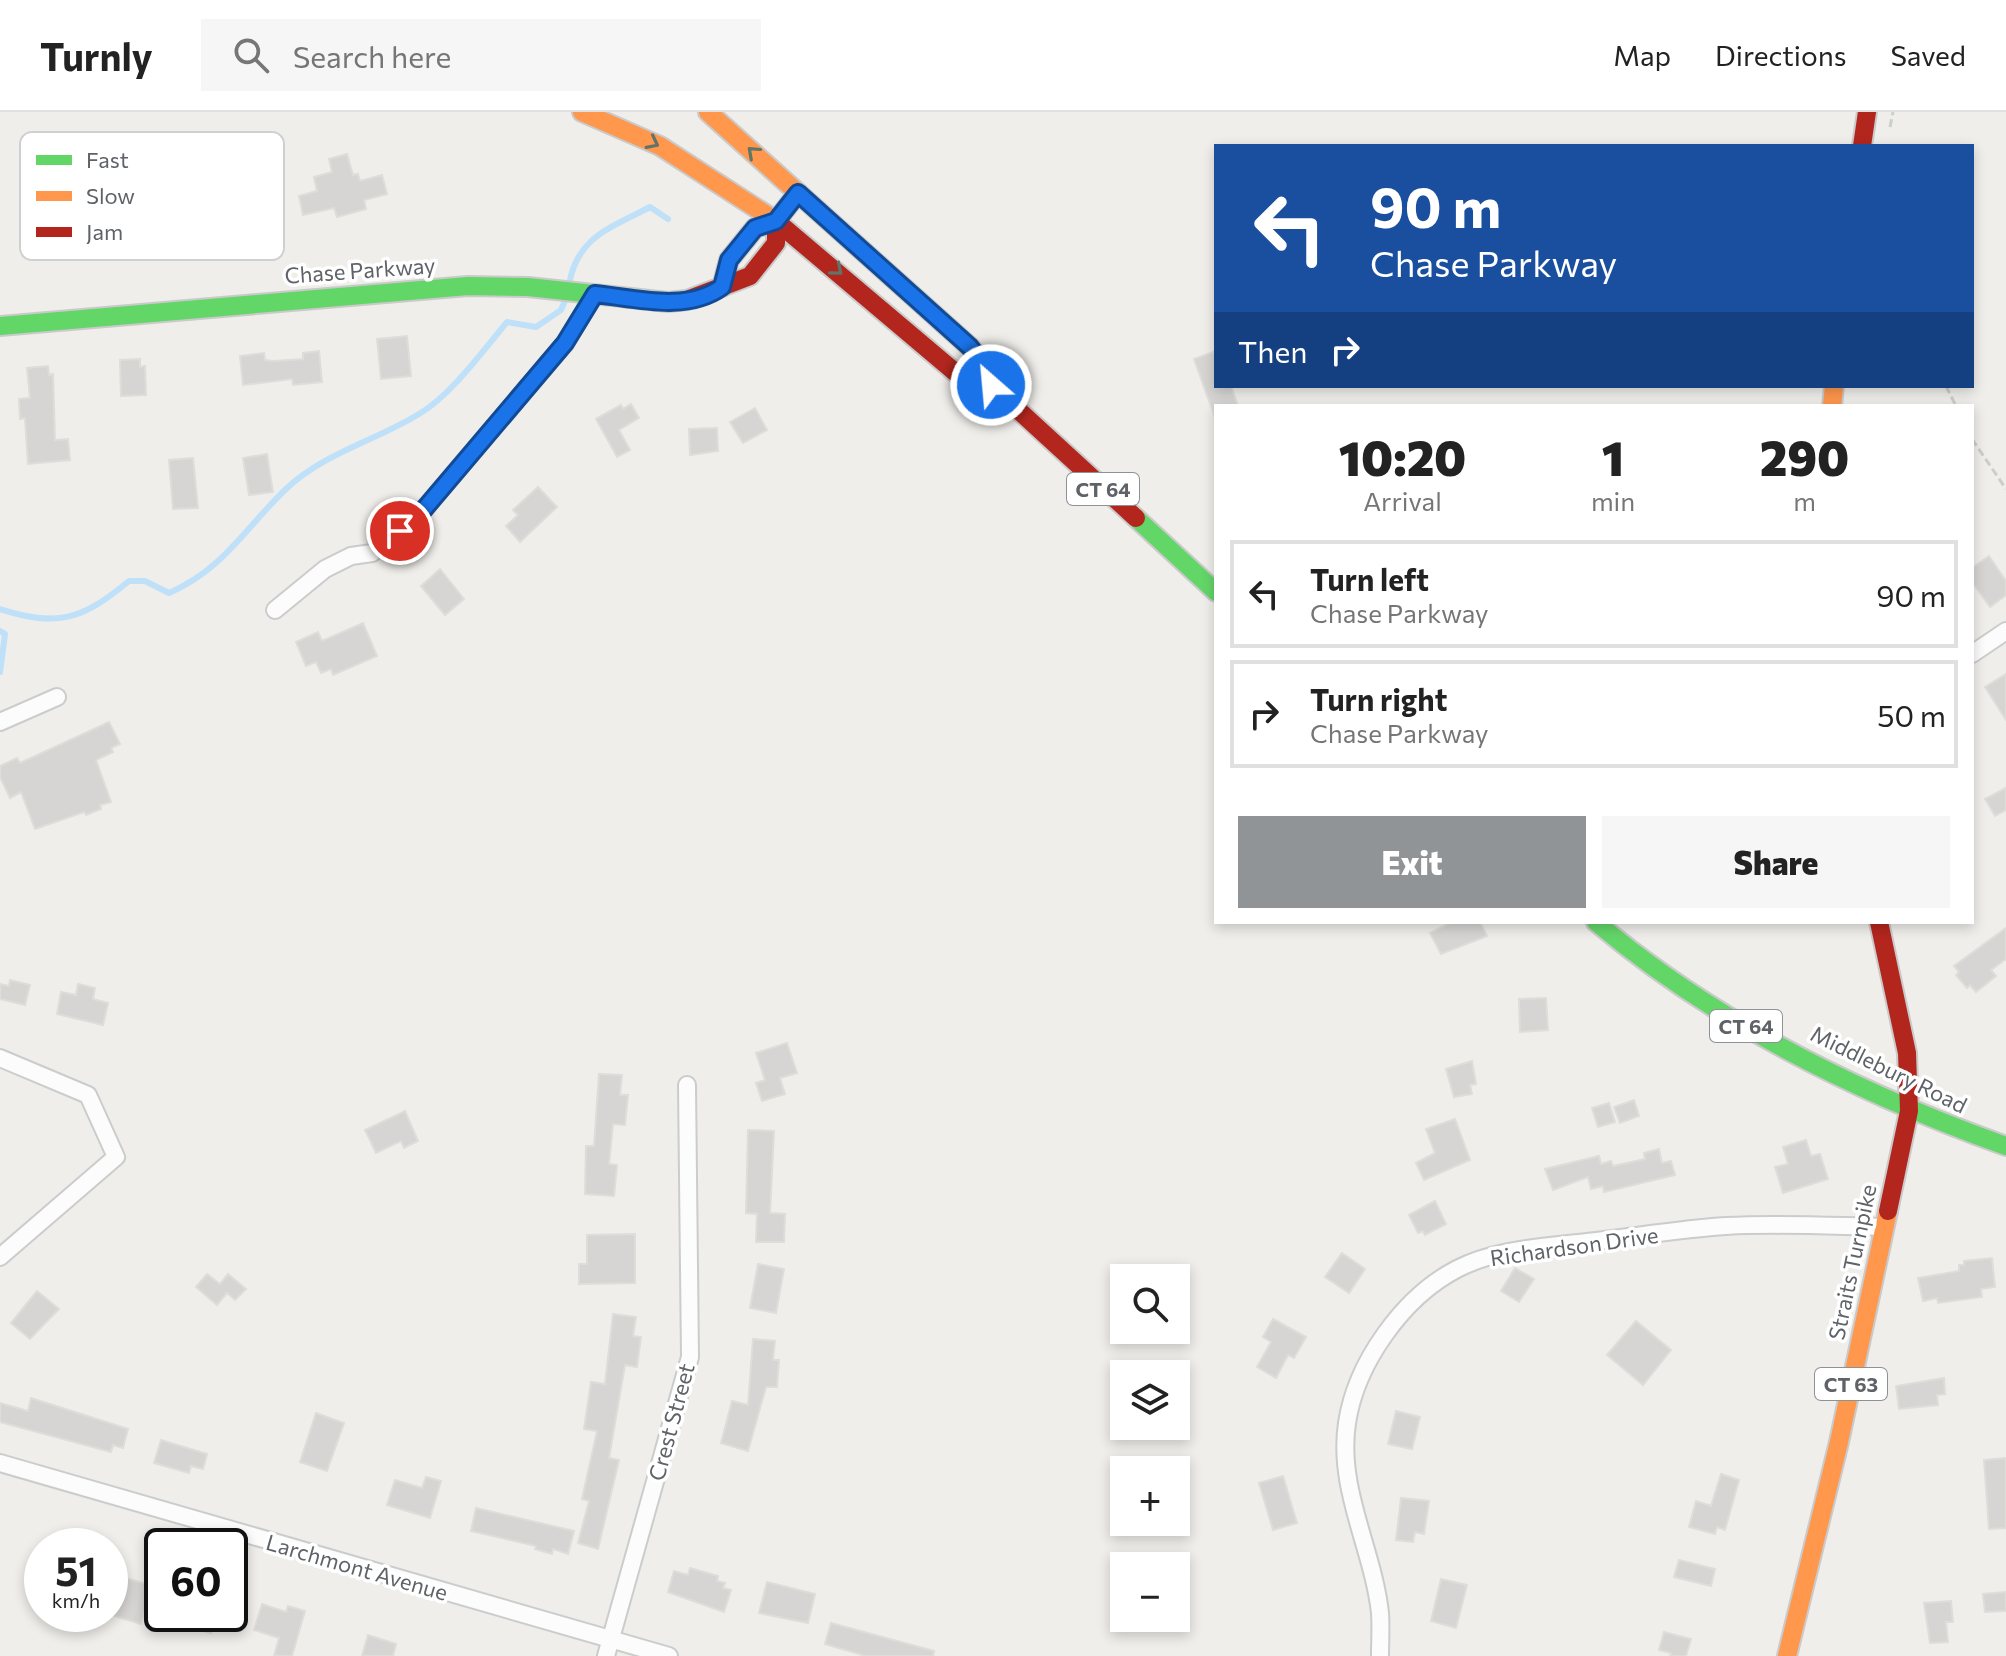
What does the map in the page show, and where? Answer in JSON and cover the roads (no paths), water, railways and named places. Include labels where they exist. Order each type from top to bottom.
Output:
[{"type":"main road","name":"CT 64","points":[[582,112],[660,146],[776,221],[956,373],[974,383],[991,385]]},
{"type":"main road","name":"CT 64","points":[[708,112],[970,347],[987,369],[991,385],[1214,590]]},
{"type":"main road","points":[[1862,144],[1867,112]]},
{"type":"main road","name":"Chase Parkway","points":[[722,287],[729,260],[755,228],[776,221],[798,193]]},
{"type":"main road","name":"Chase Parkway","points":[[0,326],[439,287],[507,286],[679,302],[707,296],[750,276],[776,243],[776,221]]},
{"type":"main road","name":"Middlebury Road","points":[[1598,924],[1643,962],[1739,1022],[1909,1111],[2006,1146]]},
{"type":"main road","name":"Straits Turnpike","points":[[1787,1656],[1835,1457],[1909,1111],[1907,1053],[1879,924]]},
{"type":"street","points":[[275,610],[325,569],[351,556],[372,553],[420,514],[565,343],[595,294]]},
{"type":"street","points":[[1974,653],[2006,631]]},
{"type":"street","points":[[0,722],[57,697]]},
{"type":"street","points":[[0,1058],[88,1095],[116,1157],[0,1257]]},
{"type":"street","name":"Crest Street","points":[[608,1648],[690,1357],[687,1085]]},
{"type":"street","name":"Richardson Drive","points":[[1380,1656],[1380,1612],[1351,1496],[1345,1455],[1347,1422],[1357,1387],[1391,1328],[1409,1305],[1436,1282],[1485,1257],[1541,1248],[1726,1226],[1884,1227]]},
{"type":"street","name":"Larchmont Avenue","points":[[0,1463],[608,1648],[669,1656]]},
{"type":"waterway","points":[[569,285],[580,255],[588,244],[609,228],[650,207],[668,219]]},
{"type":"waterway","points":[[0,609],[54,619],[83,612],[129,581],[145,581],[169,593],[188,583],[233,547],[272,503],[301,477],[431,406],[455,384],[507,322],[536,327],[561,310],[567,296]]},
{"type":"waterway","points":[[0,631],[5,634],[0,672]]}]
